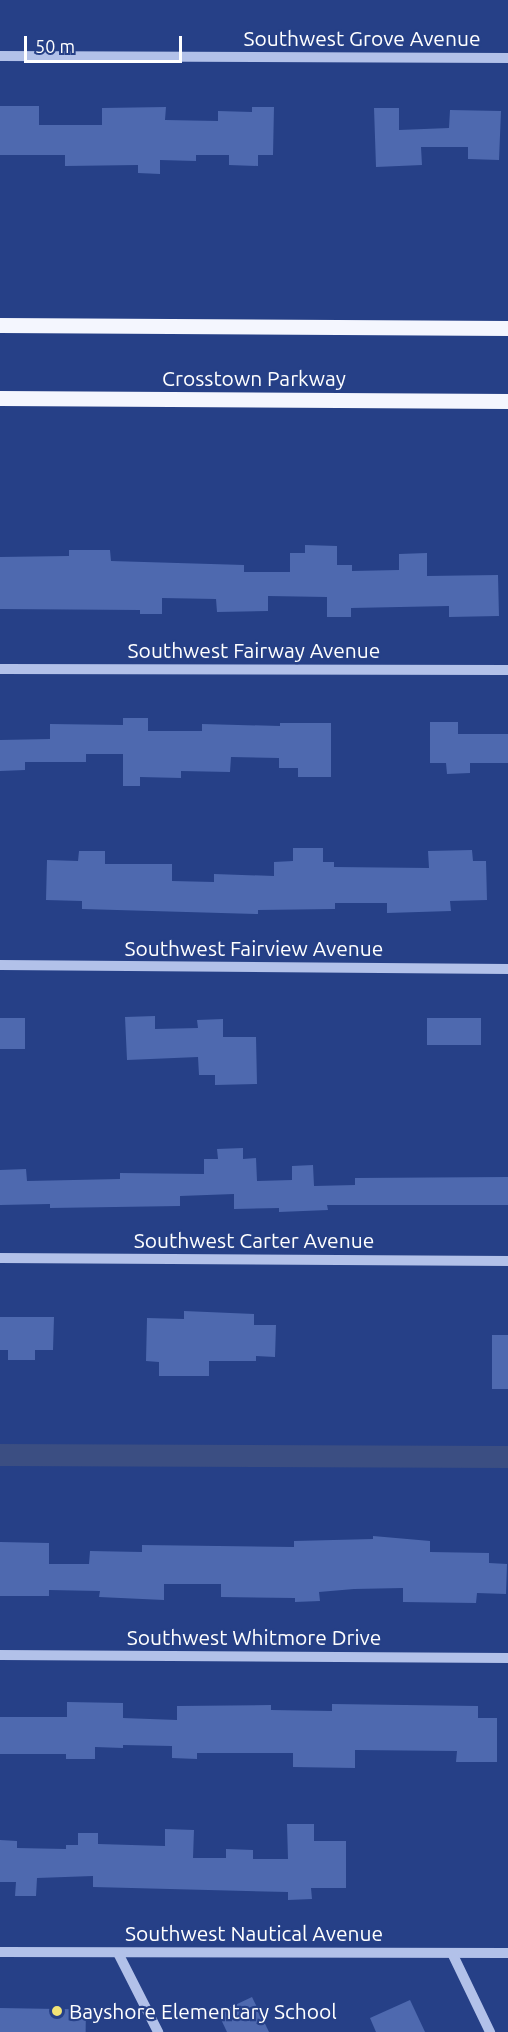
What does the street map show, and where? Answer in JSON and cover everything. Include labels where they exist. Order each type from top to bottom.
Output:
[{"type":"main road","points":[[0,325],[508,328]]},
{"type":"main road","name":"Crosstown Parkway","points":[[0,398],[508,401]]},
{"type":"street","name":"Southwest Grove Avenue","points":[[0,56],[508,58]]},
{"type":"street","name":"Southwest Fairway Avenue","points":[[0,669],[508,670]]},
{"type":"street","name":"Southwest Fairview Avenue","points":[[0,965],[508,969]]},
{"type":"street","name":"Southwest Carter Avenue","points":[[0,1258],[508,1261]]},
{"type":"street","name":"Southwest Whitmore Drive","points":[[0,1655],[508,1658]]},
{"type":"street","name":"Southwest Nautical Avenue","points":[[0,1952],[508,1953]]},
{"type":"street","points":[[118,1953],[158,2032]]},
{"type":"street","points":[[452,1953],[490,2032]]},
{"type":"building","points":[[0,106],[39,106],[39,125],[102,125],[102,108],[166,107],[165,120],[218,121],[218,111],[252,112],[252,107],[274,107],[273,155],[258,155],[258,166],[229,165],[229,155],[196,155],[196,161],[160,160],[160,174],[138,173],[138,165],[65,166],[65,155],[0,155]]},
{"type":"building","points":[[374,108],[399,108],[399,130],[449,128],[450,110],[501,111],[499,160],[468,159],[468,147],[421,147],[422,165],[376,167]]},
{"type":"building","points":[[305,545],[337,546],[337,565],[352,565],[352,571],[399,570],[399,554],[427,553],[427,576],[498,575],[499,616],[449,617],[449,606],[351,608],[351,617],[327,617],[327,597],[268,596],[268,611],[217,612],[216,599],[162,598],[162,614],[140,614],[140,610],[0,609],[0,557],[69,556],[69,550],[110,550],[111,561],[244,565],[244,572],[290,572],[290,553],[305,553]]},
{"type":"building","points":[[123,718],[148,718],[148,731],[202,731],[202,724],[280,726],[280,723],[331,723],[331,777],[298,777],[298,768],[279,768],[279,758],[231,757],[230,772],[181,771],[181,778],[140,777],[140,786],[123,786],[123,754],[86,754],[86,762],[25,762],[25,770],[0,771],[0,740],[50,739],[50,724],[123,725]]},
{"type":"building","points":[[430,722],[458,722],[458,734],[508,734],[508,763],[470,763],[470,773],[447,774],[446,763],[430,763]]},
{"type":"building","points":[[293,848],[323,848],[323,862],[334,862],[334,867],[429,868],[428,851],[472,850],[473,861],[486,861],[487,900],[450,901],[451,911],[387,913],[387,903],[335,903],[335,909],[258,910],[258,914],[82,909],[82,901],[46,900],[47,860],[78,861],[79,851],[105,851],[105,864],[172,864],[172,881],[214,882],[214,874],[274,876],[274,862],[293,861]]},
{"type":"building","points":[[155,1016],[155,1029],[198,1028],[197,1020],[223,1019],[223,1037],[256,1037],[257,1084],[215,1085],[215,1075],[199,1075],[198,1057],[127,1060],[125,1017]]},
{"type":"building","points":[[0,1018],[25,1018],[25,1049],[0,1049]]},
{"type":"building","points":[[427,1018],[481,1018],[481,1045],[427,1045]]},
{"type":"building","points":[[243,1148],[243,1159],[256,1158],[257,1181],[292,1180],[292,1166],[313,1165],[314,1186],[355,1185],[355,1178],[508,1177],[508,1205],[327,1205],[328,1210],[279,1212],[279,1208],[234,1209],[234,1194],[180,1196],[180,1206],[50,1208],[50,1204],[0,1205],[0,1170],[26,1169],[27,1181],[120,1179],[120,1173],[204,1174],[204,1159],[218,1159],[217,1149]]},
{"type":"building","points":[[184,1311],[254,1314],[254,1325],[276,1325],[275,1357],[256,1356],[256,1361],[209,1361],[209,1376],[159,1376],[159,1362],[146,1361],[147,1318],[184,1319]]},
{"type":"building","points":[[0,1317],[54,1317],[53,1350],[35,1350],[35,1360],[8,1360],[8,1350],[0,1350]]},
{"type":"building","points":[[492,1335],[508,1335],[508,1389],[492,1389]]},
{"type":"building","points":[[373,1536],[430,1541],[430,1552],[489,1553],[489,1563],[507,1564],[506,1594],[477,1593],[476,1603],[403,1602],[403,1588],[354,1589],[319,1592],[320,1601],[295,1602],[295,1598],[221,1597],[221,1584],[164,1584],[164,1600],[99,1597],[100,1591],[49,1590],[49,1596],[0,1596],[0,1542],[49,1543],[49,1564],[89,1564],[90,1551],[142,1552],[142,1545],[294,1547],[294,1541],[373,1539]]},
{"type":"building","points":[[67,1702],[123,1703],[123,1718],[177,1720],[177,1706],[271,1705],[271,1710],[332,1711],[332,1704],[478,1706],[478,1718],[497,1718],[497,1762],[456,1762],[457,1751],[355,1750],[355,1768],[293,1767],[293,1753],[197,1753],[197,1759],[172,1758],[172,1746],[123,1745],[123,1748],[95,1747],[95,1759],[66,1759],[66,1754],[0,1754],[0,1717],[67,1717]]},
{"type":"building","points":[[287,1824],[314,1824],[314,1841],[346,1841],[346,1888],[311,1888],[312,1899],[288,1900],[288,1892],[93,1887],[93,1876],[37,1878],[36,1896],[15,1896],[16,1882],[0,1882],[0,1840],[17,1841],[17,1848],[66,1849],[66,1845],[78,1845],[78,1833],[98,1833],[98,1844],[165,1846],[165,1829],[194,1830],[193,1858],[226,1858],[226,1849],[253,1850],[253,1859],[288,1859]]},
{"type":"building","points":[[252,1997],[269,2032],[227,2032],[218,2013]]},
{"type":"building","points":[[410,2000],[425,2032],[376,2032],[370,2018]]},
{"type":"building","points":[[0,2008],[86,2010],[86,2032],[0,2032]]},
{"type":"waterway","points":[[0,1455],[508,1457]]},
{"type":"place","name":"Bayshore Elementary School","points":[[57,2011]]}]
